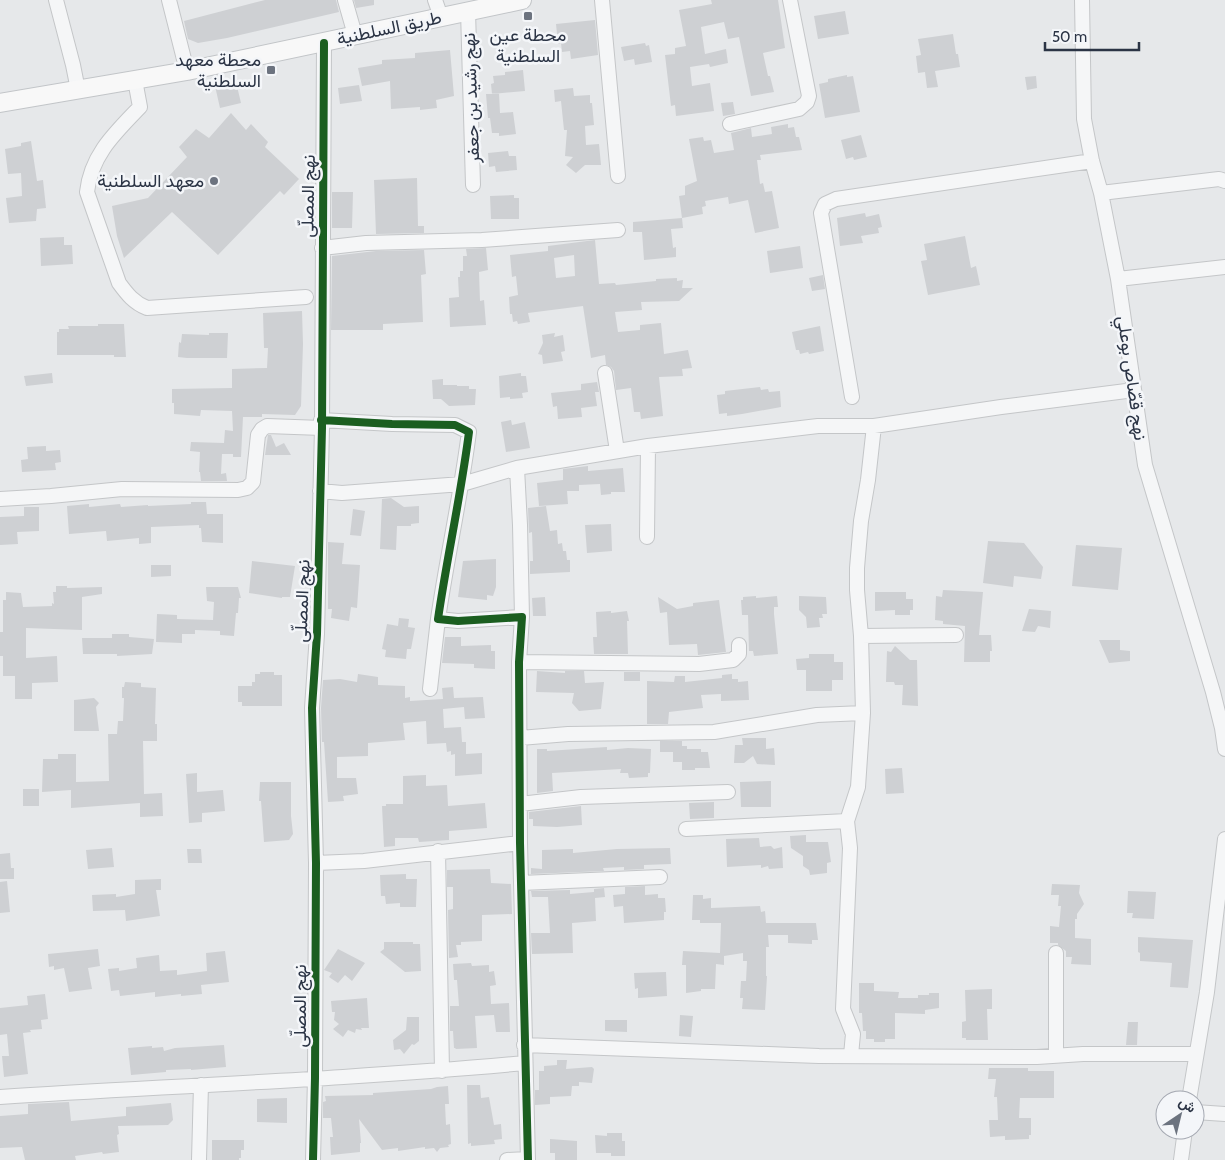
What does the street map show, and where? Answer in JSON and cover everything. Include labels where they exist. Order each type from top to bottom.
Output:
[{"type":"main road","name":"طريق السلطنية","points":[[0,103],[188,70],[522,0]]},
{"type":"street","points":[[56,0],[78,90]]},
{"type":"street","points":[[169,0],[188,70]]},
{"type":"street","points":[[345,0],[355,35]]},
{"type":"street","points":[[435,0],[441,17]]},
{"type":"street","points":[[602,0],[618,176]]},
{"type":"street","points":[[730,124],[800,109],[807,102],[809,96],[790,0]]},
{"type":"street","name":"نهج قصّاص بوعلي","points":[[1082,0],[1084,119],[1118,279],[1145,464],[1213,692],[1225,749]]},
{"type":"street","name":"نهج رشيد بن جعفر","points":[[468,11],[473,185]]},
{"type":"street","name":"نهج المصلّى","points":[[313,1160],[316,863],[312,708],[317,634],[320,491],[324,43]]},
{"type":"street","points":[[135,80],[140,107],[101,151],[93,164],[88,180],[87,192],[119,283],[127,294],[137,304],[147,308],[306,297]]},
{"type":"street","points":[[852,397],[821,213],[825,204],[836,199],[1092,161]]},
{"type":"street","points":[[1101,193],[1219,179],[1225,181]]},
{"type":"street","points":[[322,248],[366,243],[482,240],[618,230]]},
{"type":"street","points":[[1118,279],[1225,268]]},
{"type":"street","points":[[605,373],[617,450]]},
{"type":"street","points":[[320,491],[342,492],[462,484],[517,468],[617,450],[818,426],[874,426],[1134,390]]},
{"type":"street","points":[[0,499],[122,489],[238,490],[247,488],[252,482],[258,434],[266,426],[321,424],[456,425],[469,432],[462,484],[456,504],[438,619],[430,689]]},
{"type":"street","points":[[851,1055],[852,1034],[843,1009],[850,848],[847,821],[858,787],[863,713],[861,636],[856,590],[861,521],[874,426]]},
{"type":"street","points":[[647,537],[648,446]]},
{"type":"street","points":[[507,1160],[528,1159],[520,843],[519,662],[522,617],[517,468]]},
{"type":"street","points":[[438,619],[458,621],[522,617]]},
{"type":"street","points":[[861,636],[956,634]]},
{"type":"street","points":[[519,662],[699,664],[733,660],[739,654],[740,645]]},
{"type":"street","points":[[520,738],[568,734],[714,732],[800,717],[863,713]]},
{"type":"street","points":[[520,804],[581,797],[728,792]]},
{"type":"street","points":[[686,828],[847,821]]},
{"type":"street","points":[[1191,1090],[1207,992],[1225,839]]},
{"type":"street","points":[[316,863],[364,861],[520,843]]},
{"type":"street","points":[[438,852],[442,1071]]},
{"type":"street","points":[[521,883],[660,876]]},
{"type":"street","points":[[1056,954],[1056,1055]]},
{"type":"street","points":[[524,1045],[752,1054],[1037,1057],[1056,1055],[1196,1054]]},
{"type":"street","points":[[0,1097],[442,1071],[525,1063]]},
{"type":"street","points":[[199,1160],[201,1085]]},
{"type":"street","points":[[1205,1113],[1225,1114]]},
{"type":"street","points":[[1181,1160],[1184,1140]]},
{"type":"building","points":[[265,0],[336,0],[339,12],[227,38],[198,43],[188,39],[184,21]]},
{"type":"building","points":[[354,0],[374,0],[374,5],[356,8]]},
{"type":"building","points":[[711,0],[778,0],[785,48],[763,53],[774,92],[751,96],[739,37],[728,39],[724,22],[701,27],[705,54],[726,49],[728,63],[710,67],[709,64],[690,67],[692,86],[710,83],[714,111],[676,116],[675,105],[671,106],[665,55],[675,54],[675,48],[686,46],[679,10],[712,4]]},
{"type":"building","points":[[845,11],[849,34],[818,39],[814,16]]},
{"type":"building","points":[[595,20],[598,55],[571,59],[570,51],[562,52],[561,43],[558,44],[556,24]]},
{"type":"building","points":[[953,34],[960,67],[935,71],[938,87],[927,88],[925,72],[918,73],[916,56],[921,55],[918,39]]},
{"type":"building","points":[[645,43],[646,46],[649,45],[652,62],[635,65],[634,59],[624,61],[621,47]]},
{"type":"building","points":[[450,50],[454,96],[436,100],[437,108],[420,110],[420,107],[391,109],[390,81],[362,86],[358,68],[382,64],[382,60],[415,58],[415,53]]},
{"type":"building","points":[[523,70],[525,91],[492,94],[491,84],[494,83],[493,76],[505,75],[505,72]]},
{"type":"building","points":[[847,75],[847,77],[853,76],[860,112],[825,118],[819,84],[828,82],[828,79]]},
{"type":"building","points":[[1036,76],[1037,88],[1027,90],[1025,77]]},
{"type":"building","points":[[236,82],[241,103],[220,108],[215,86]]},
{"type":"building","points":[[359,85],[362,101],[340,104],[338,88]]},
{"type":"building","points":[[573,88],[574,96],[590,95],[594,125],[585,126],[586,145],[599,144],[601,165],[585,165],[576,173],[566,165],[573,157],[565,156],[567,130],[564,130],[561,101],[555,102],[554,90]]},
{"type":"building","points":[[499,93],[500,113],[513,112],[516,134],[499,136],[499,133],[492,133],[490,118],[488,118],[486,94]]},
{"type":"building","points":[[733,102],[735,114],[723,116],[721,103]]},
{"type":"building","points":[[231,113],[246,130],[251,124],[268,142],[265,147],[299,179],[284,195],[280,191],[218,255],[172,212],[124,258],[117,236],[112,206],[148,198],[187,157],[179,147],[196,129],[209,138]]},
{"type":"building","points":[[788,124],[788,128],[794,127],[802,150],[760,155],[761,160],[757,160],[760,184],[763,183],[765,192],[772,191],[779,228],[755,233],[748,200],[729,204],[728,197],[705,201],[706,206],[702,207],[703,214],[682,218],[679,196],[685,195],[685,186],[697,181],[689,139],[703,137],[704,141],[711,140],[714,153],[734,150],[731,133],[751,128],[752,137],[772,134],[771,127]]},
{"type":"building","points":[[861,135],[867,157],[854,160],[853,157],[846,159],[841,140]]},
{"type":"building","points":[[31,141],[37,181],[43,180],[46,208],[37,209],[36,221],[9,223],[6,198],[22,196],[21,173],[8,174],[5,149],[21,146],[21,143]]},
{"type":"building","points":[[508,151],[509,156],[516,156],[517,170],[496,172],[495,166],[489,167],[488,153]]},
{"type":"building","points":[[417,178],[418,226],[424,226],[424,233],[376,234],[374,180]]},
{"type":"building","points":[[332,192],[353,192],[352,228],[332,228]]},
{"type":"building","points":[[514,195],[514,198],[519,198],[519,219],[491,219],[490,196]]},
{"type":"building","points":[[865,213],[866,217],[879,214],[882,227],[878,228],[879,233],[861,236],[863,243],[840,246],[837,218]]},
{"type":"building","points":[[682,218],[683,228],[671,229],[673,248],[676,247],[676,257],[644,260],[642,232],[633,232],[633,222]]},
{"type":"building","points":[[965,236],[971,268],[976,266],[980,285],[928,295],[921,261],[927,260],[924,244]]},
{"type":"building","points":[[64,237],[64,245],[72,245],[73,264],[41,266],[40,238]]},
{"type":"building","points":[[595,240],[599,284],[615,283],[616,285],[677,278],[677,281],[683,280],[682,288],[693,288],[679,301],[641,302],[642,310],[615,312],[618,332],[640,330],[640,325],[661,323],[664,354],[688,350],[692,368],[682,369],[683,376],[659,377],[663,416],[641,419],[640,412],[634,412],[631,388],[616,390],[614,371],[606,365],[605,355],[591,358],[583,306],[528,313],[530,322],[518,324],[517,321],[513,322],[512,314],[510,314],[509,297],[518,295],[516,276],[512,277],[510,255],[548,251],[548,246]],"holes":[[[574,255],[575,276],[556,278],[554,258]]]},
{"type":"building","points":[[800,246],[803,268],[770,273],[767,251]]},
{"type":"building","points":[[486,248],[488,270],[479,272],[480,301],[484,300],[486,325],[450,327],[449,298],[459,297],[458,277],[460,277],[460,271],[463,271],[463,256],[467,256],[466,249]]},
{"type":"building","points":[[424,250],[426,274],[421,275],[423,322],[383,324],[383,330],[331,330],[332,256],[376,251]]},
{"type":"building","points":[[823,275],[825,289],[812,291],[809,278]]},
{"type":"building","points":[[302,311],[301,406],[295,415],[262,414],[262,417],[243,417],[241,457],[233,457],[233,454],[222,454],[221,474],[226,473],[227,481],[201,481],[199,472],[200,452],[190,451],[191,442],[224,443],[225,430],[233,431],[232,411],[201,410],[200,416],[174,414],[172,389],[232,388],[232,369],[267,368],[268,348],[264,348],[263,313]]},
{"type":"building","points":[[98,324],[124,324],[126,357],[114,357],[114,355],[57,355],[57,332],[59,332],[59,329],[69,329],[68,326],[98,326]]},
{"type":"building","points":[[820,326],[824,351],[800,354],[799,350],[796,350],[792,332]]},
{"type":"building","points":[[209,333],[228,333],[227,358],[178,357],[179,342],[181,343],[182,334],[209,335]]},
{"type":"building","points":[[555,333],[554,337],[563,335],[565,351],[561,352],[563,361],[543,364],[542,355],[538,354],[543,343],[542,335]]},
{"type":"building","points":[[52,373],[53,383],[26,386],[24,376]]},
{"type":"building","points":[[521,373],[521,376],[526,376],[528,392],[522,393],[523,398],[500,398],[499,376]]},
{"type":"building","points":[[443,379],[443,385],[469,386],[469,389],[476,389],[475,405],[449,406],[441,399],[433,399],[432,380]]},
{"type":"building","points":[[597,382],[599,392],[595,392],[597,406],[581,408],[582,417],[558,419],[557,406],[553,407],[551,393],[581,390],[581,384]]},
{"type":"building","points":[[760,387],[761,390],[768,389],[769,392],[780,391],[781,407],[727,416],[727,413],[719,414],[717,395],[725,394],[725,391]]},
{"type":"building","points":[[511,420],[512,425],[525,422],[530,448],[506,452],[501,422]]},
{"type":"building","points":[[268,435],[271,435],[276,447],[284,443],[291,455],[265,455]]},
{"type":"building","points":[[46,446],[46,451],[60,450],[61,462],[55,463],[56,470],[22,472],[21,460],[28,459],[27,447]]},
{"type":"building","points":[[588,466],[588,471],[623,468],[625,492],[611,492],[611,494],[601,495],[600,484],[579,485],[579,491],[567,491],[568,504],[539,506],[537,483],[563,480],[563,469]]},
{"type":"building","points":[[391,498],[404,507],[419,506],[419,523],[411,524],[411,526],[397,526],[396,550],[380,549],[382,499]]},
{"type":"building","points":[[191,502],[206,502],[207,514],[223,514],[223,543],[202,542],[199,525],[151,527],[151,543],[139,544],[139,538],[107,541],[106,531],[69,534],[67,506],[89,504],[89,507],[120,504],[121,507],[191,504]]},
{"type":"building","points":[[546,506],[550,531],[557,530],[558,544],[562,543],[563,551],[566,551],[567,560],[570,560],[570,572],[530,574],[530,561],[533,561],[532,532],[529,533],[528,508]]},
{"type":"building","points":[[24,507],[39,507],[39,531],[17,532],[18,544],[0,545],[0,517],[24,516]]},
{"type":"building","points":[[353,509],[365,511],[361,536],[350,535]]},
{"type":"building","points":[[611,524],[612,551],[587,553],[585,525]]},
{"type":"building","points":[[988,541],[1024,543],[1043,567],[1041,579],[1014,576],[1013,587],[983,583]]},
{"type":"building","points":[[328,542],[344,543],[342,564],[360,565],[357,608],[351,607],[349,621],[331,618],[332,609],[328,609]]},
{"type":"building","points":[[1076,545],[1122,548],[1118,590],[1072,586]]},
{"type":"building","points":[[496,559],[496,587],[493,596],[487,595],[487,600],[458,597],[463,561]]},
{"type":"building","points":[[252,561],[295,566],[290,597],[282,598],[249,593]]},
{"type":"building","points":[[151,565],[171,565],[171,576],[151,577]]},
{"type":"building","points":[[56,586],[67,586],[67,588],[102,587],[102,594],[82,597],[82,630],[26,628],[26,658],[57,656],[58,682],[32,683],[32,699],[15,699],[15,676],[3,676],[3,656],[0,656],[0,632],[3,632],[3,600],[6,600],[6,592],[21,593],[23,607],[52,606],[52,603],[54,604],[53,592],[56,592]]},
{"type":"building","points":[[206,587],[238,587],[241,598],[239,598],[238,613],[236,613],[234,636],[220,635],[220,631],[195,630],[195,634],[182,634],[182,643],[156,642],[157,614],[177,615],[177,619],[213,620],[214,602],[207,601]]},
{"type":"building","points":[[943,590],[983,592],[979,635],[991,635],[992,651],[990,651],[990,662],[964,662],[965,626],[943,624],[943,621],[935,620],[936,596],[942,597]]},
{"type":"building","points":[[875,592],[906,592],[906,599],[913,599],[913,610],[910,610],[910,615],[895,615],[895,610],[875,611]]},
{"type":"building","points":[[756,596],[756,598],[777,596],[778,607],[774,607],[774,614],[778,654],[754,656],[753,651],[749,651],[748,615],[742,615],[741,600],[743,600],[743,597]]},
{"type":"building","points":[[799,596],[826,597],[827,614],[822,614],[823,618],[819,618],[820,627],[807,628],[806,617],[799,610]]},
{"type":"building","points":[[545,597],[546,616],[533,616],[532,598]]},
{"type":"building","points":[[658,597],[677,609],[693,606],[693,603],[719,600],[726,652],[698,655],[697,644],[669,645],[667,612],[660,613]]},
{"type":"building","points":[[1029,609],[1051,611],[1050,628],[1038,626],[1035,632],[1022,631]]},
{"type":"building","points":[[611,611],[611,613],[627,611],[629,621],[627,621],[628,654],[594,654],[593,637],[597,637],[596,612]]},
{"type":"building","points":[[399,618],[409,619],[408,627],[415,628],[411,649],[407,649],[406,659],[385,657],[386,650],[382,649],[387,624],[398,626]]},
{"type":"building","points":[[112,634],[129,634],[129,637],[154,639],[152,654],[117,656],[117,654],[83,654],[82,638],[112,638]]},
{"type":"building","points":[[445,637],[461,637],[461,646],[491,645],[491,651],[495,651],[495,669],[474,668],[474,664],[442,663]]},
{"type":"building","points":[[1099,640],[1120,640],[1120,650],[1130,651],[1130,661],[1109,663]]},
{"type":"building","points":[[895,646],[910,660],[917,660],[918,706],[902,705],[903,685],[886,682],[887,651],[891,652]]},
{"type":"building","points":[[809,654],[834,654],[834,662],[843,662],[843,680],[832,680],[832,691],[806,691],[806,670],[797,670],[796,659],[809,658]]},
{"type":"building","points":[[537,671],[565,673],[565,671],[584,671],[585,683],[604,682],[601,709],[579,711],[572,703],[574,693],[536,692]]},
{"type":"building","points":[[260,672],[274,672],[274,675],[282,675],[282,706],[242,706],[242,702],[238,702],[238,686],[252,686],[252,682],[255,682],[255,674],[260,674]]},
{"type":"building","points":[[624,672],[640,672],[640,681],[624,681]]},
{"type":"building","points":[[358,674],[378,677],[378,685],[405,686],[405,698],[410,697],[410,701],[443,699],[442,688],[453,687],[454,698],[483,697],[485,718],[465,719],[464,707],[443,709],[444,728],[461,727],[462,742],[466,742],[466,754],[482,753],[482,774],[455,776],[455,754],[451,755],[451,751],[447,752],[446,743],[427,744],[426,721],[403,723],[405,740],[368,743],[368,756],[337,757],[337,778],[356,778],[358,794],[343,796],[344,801],[328,802],[324,742],[322,742],[321,708],[323,680],[340,679],[357,682]]},
{"type":"building","points":[[732,674],[732,679],[738,679],[738,682],[748,681],[749,700],[721,701],[721,694],[701,695],[703,708],[669,712],[668,724],[647,724],[647,681],[674,682],[675,676],[685,676],[685,682],[722,678],[722,675]]},
{"type":"building","points":[[125,682],[141,683],[141,687],[156,688],[155,724],[157,724],[157,741],[143,741],[144,794],[162,793],[163,816],[140,817],[140,803],[71,808],[71,790],[42,792],[43,759],[58,759],[58,754],[76,754],[76,782],[109,781],[108,734],[117,734],[118,721],[123,721],[124,698],[122,698],[122,687],[124,687]]},
{"type":"building","points":[[94,698],[99,703],[96,707],[99,731],[74,731],[74,700]]},
{"type":"building","points":[[742,738],[766,738],[766,749],[774,748],[775,765],[757,764],[753,756],[744,763],[734,763],[735,745],[743,745]]},
{"type":"building","points":[[660,741],[682,741],[682,746],[687,746],[687,749],[701,749],[701,752],[708,752],[710,768],[682,770],[682,762],[673,762],[673,752],[660,752]]},
{"type":"building","points":[[607,747],[607,750],[628,748],[651,749],[650,773],[648,773],[648,777],[629,778],[628,773],[620,773],[621,769],[552,773],[553,791],[537,793],[537,749],[547,749],[547,751]]},
{"type":"building","points":[[902,768],[904,793],[886,794],[885,769]]},
{"type":"building","points":[[197,773],[197,792],[223,790],[225,811],[202,813],[202,822],[189,823],[186,774]]},
{"type":"building","points":[[426,775],[426,786],[447,785],[448,806],[485,803],[487,828],[449,831],[449,840],[419,842],[418,838],[395,838],[395,846],[384,847],[382,806],[386,806],[386,804],[403,804],[403,776]]},
{"type":"building","points":[[771,781],[771,807],[741,807],[740,782]]},
{"type":"building","points":[[260,782],[291,782],[293,834],[289,840],[264,842],[261,801],[259,801]]},
{"type":"building","points":[[23,789],[39,789],[39,806],[23,806]]},
{"type":"building","points":[[714,802],[714,818],[690,819],[689,803]]},
{"type":"building","points":[[581,806],[582,825],[533,826],[533,819],[529,819],[529,812]]},
{"type":"building","points":[[806,835],[806,842],[828,842],[831,862],[827,863],[827,873],[810,875],[809,870],[803,866],[803,856],[791,848],[790,836]]},
{"type":"building","points":[[759,838],[760,847],[771,846],[774,849],[782,847],[783,868],[769,869],[768,866],[761,868],[761,865],[727,867],[726,839]]},
{"type":"building","points":[[112,848],[114,867],[88,869],[86,850]]},
{"type":"building","points":[[670,848],[671,864],[644,865],[644,869],[624,870],[624,867],[603,868],[604,871],[531,874],[531,868],[542,869],[542,850],[573,849],[573,853],[617,849]]},
{"type":"building","points":[[187,849],[201,849],[202,863],[188,863]]},
{"type":"building","points":[[10,853],[11,868],[14,868],[14,879],[0,879],[0,854]]},
{"type":"building","points":[[490,869],[491,883],[511,884],[512,914],[482,915],[482,941],[461,942],[461,945],[456,945],[458,957],[449,958],[448,910],[453,909],[453,887],[447,887],[447,870]]},
{"type":"building","points":[[406,874],[406,879],[417,879],[416,907],[400,907],[400,903],[386,904],[385,896],[381,896],[380,875]]},
{"type":"building","points":[[161,879],[161,890],[156,890],[160,916],[126,921],[125,910],[93,911],[92,895],[116,894],[116,897],[135,894],[135,880]]},
{"type":"building","points":[[7,881],[10,912],[0,913],[0,882]]},
{"type":"building","points":[[1052,884],[1080,885],[1079,893],[1084,904],[1077,914],[1077,919],[1075,919],[1075,938],[1091,939],[1091,965],[1071,964],[1072,957],[1066,957],[1066,951],[1058,943],[1050,943],[1050,926],[1059,927],[1061,906],[1058,906],[1059,895],[1051,895]]},
{"type":"building","points":[[645,886],[645,895],[658,894],[658,898],[665,898],[666,912],[664,912],[664,920],[624,923],[623,906],[614,907],[613,895],[625,894],[625,887]]},
{"type":"building","points":[[604,888],[605,897],[595,898],[596,921],[572,923],[573,953],[532,954],[531,933],[550,933],[548,897],[532,897],[531,891],[570,890],[570,894],[594,892],[594,889]]},
{"type":"building","points":[[1128,891],[1156,892],[1154,919],[1132,918],[1133,913],[1127,913]]},
{"type":"building","points":[[693,895],[703,895],[703,899],[711,898],[711,908],[760,906],[761,912],[765,911],[766,923],[816,923],[818,940],[812,940],[812,944],[788,943],[788,935],[768,935],[769,947],[766,947],[765,1010],[742,1009],[743,998],[740,998],[741,981],[746,981],[747,961],[743,961],[743,953],[724,956],[724,965],[716,964],[715,989],[701,989],[701,991],[686,993],[686,965],[682,965],[683,951],[720,953],[721,923],[700,923],[700,920],[692,920]]},
{"type":"building","points":[[1138,937],[1193,940],[1188,988],[1170,987],[1172,963],[1140,961]]},
{"type":"building","points":[[384,942],[413,942],[413,944],[420,944],[421,971],[405,972],[380,952],[384,949]]},
{"type":"building","points":[[98,949],[100,966],[88,968],[92,989],[69,992],[64,968],[54,970],[54,966],[49,967],[48,954]]},
{"type":"building","points":[[338,949],[365,963],[352,981],[345,975],[338,983],[329,977],[332,973],[324,970]]},
{"type":"building","points":[[225,951],[229,982],[201,985],[202,994],[155,997],[155,992],[120,996],[119,990],[111,991],[108,969],[119,968],[119,971],[137,968],[136,958],[159,955],[160,971],[177,970],[177,975],[207,971],[206,953]]},
{"type":"building","points":[[471,963],[472,966],[489,965],[489,972],[494,971],[496,985],[490,986],[491,1004],[509,1003],[510,1032],[496,1032],[494,1015],[475,1016],[477,1048],[456,1049],[454,1048],[453,1031],[450,1031],[450,1006],[459,1006],[457,980],[454,980],[453,964]]},
{"type":"building","points":[[666,972],[667,996],[638,998],[638,988],[635,989],[634,973]]},
{"type":"building","points":[[859,983],[874,983],[874,991],[899,992],[898,998],[918,998],[918,995],[939,993],[939,1008],[925,1010],[925,1014],[895,1013],[895,1039],[885,1039],[885,1042],[874,1042],[874,1039],[866,1039],[866,1031],[863,1031],[862,1013],[859,1013]]},
{"type":"building","points":[[992,989],[992,1009],[987,1009],[988,1040],[966,1040],[966,1038],[962,1038],[962,1022],[966,1021],[965,990]]},
{"type":"building","points":[[45,994],[48,1019],[41,1020],[42,1029],[23,1033],[28,1074],[4,1077],[2,1056],[9,1056],[7,1034],[0,1035],[0,1008],[28,1005],[27,996]]},
{"type":"building","points":[[367,998],[369,1028],[356,1029],[355,1033],[348,1030],[343,1037],[333,1029],[339,1024],[334,1020],[335,1012],[332,1012],[331,1001]]},
{"type":"building","points":[[680,1015],[693,1016],[691,1037],[679,1036]]},
{"type":"building","points":[[407,1017],[419,1017],[419,1041],[414,1045],[412,1044],[404,1054],[400,1049],[394,1050],[393,1040],[406,1030]]},
{"type":"building","points":[[605,1020],[627,1020],[627,1032],[605,1031]]},
{"type":"building","points":[[1128,1022],[1138,1022],[1137,1045],[1126,1045]]},
{"type":"building","points":[[224,1045],[226,1067],[166,1070],[166,1072],[131,1075],[128,1048],[152,1046],[152,1048],[163,1047],[164,1051],[175,1048]]},
{"type":"building","points":[[557,1060],[567,1060],[566,1069],[592,1067],[594,1069],[592,1083],[579,1082],[579,1086],[572,1086],[571,1096],[550,1097],[550,1104],[535,1105],[535,1090],[539,1090],[539,1071],[544,1071],[544,1066],[557,1065]]},
{"type":"building","points":[[989,1068],[1028,1068],[1028,1071],[1054,1071],[1054,1098],[1020,1098],[1019,1118],[1031,1118],[1031,1135],[1029,1135],[1029,1139],[1005,1140],[1005,1136],[990,1137],[989,1120],[998,1120],[997,1097],[994,1097],[996,1079],[988,1079]]},
{"type":"building","points":[[467,1085],[480,1085],[481,1098],[489,1097],[494,1125],[501,1124],[502,1139],[494,1140],[495,1144],[471,1146],[471,1143],[468,1144]]},
{"type":"building","points":[[448,1086],[449,1104],[445,1104],[446,1125],[450,1124],[451,1144],[448,1145],[449,1147],[440,1148],[437,1152],[434,1148],[425,1149],[425,1147],[398,1151],[398,1148],[382,1150],[359,1119],[360,1152],[331,1155],[330,1137],[333,1137],[331,1118],[323,1118],[325,1096],[373,1095],[373,1093]]},
{"type":"building","points":[[287,1098],[287,1123],[257,1122],[257,1099]]},
{"type":"building","points":[[69,1102],[71,1121],[126,1116],[126,1107],[171,1103],[173,1120],[168,1125],[118,1126],[119,1152],[103,1154],[102,1152],[75,1156],[76,1160],[25,1160],[22,1147],[0,1148],[0,1116],[28,1114],[28,1104]]},
{"type":"building","points":[[607,1133],[622,1133],[622,1141],[625,1141],[625,1156],[611,1156],[611,1153],[596,1153],[595,1135],[607,1136]]},
{"type":"building","points":[[550,1139],[577,1141],[577,1160],[555,1160],[555,1153],[550,1153]]},
{"type":"building","points":[[212,1140],[244,1140],[244,1150],[241,1150],[241,1158],[239,1160],[212,1160]]},
{"type":"cycle path","points":[[313,1160],[316,863],[312,708],[317,634],[322,428],[324,43]]},
{"type":"cycle path","points":[[321,420],[455,425],[469,432],[438,619],[458,621],[522,617],[519,662],[520,843],[528,1160]]},
{"type":"place","name":"محطة عين السلطنية","points":[[528,16]]},
{"type":"place","name":"محطة معهد السلطنية","points":[[271,70]]},
{"type":"place","name":"معهد السلطنية","points":[[214,181]]}]
